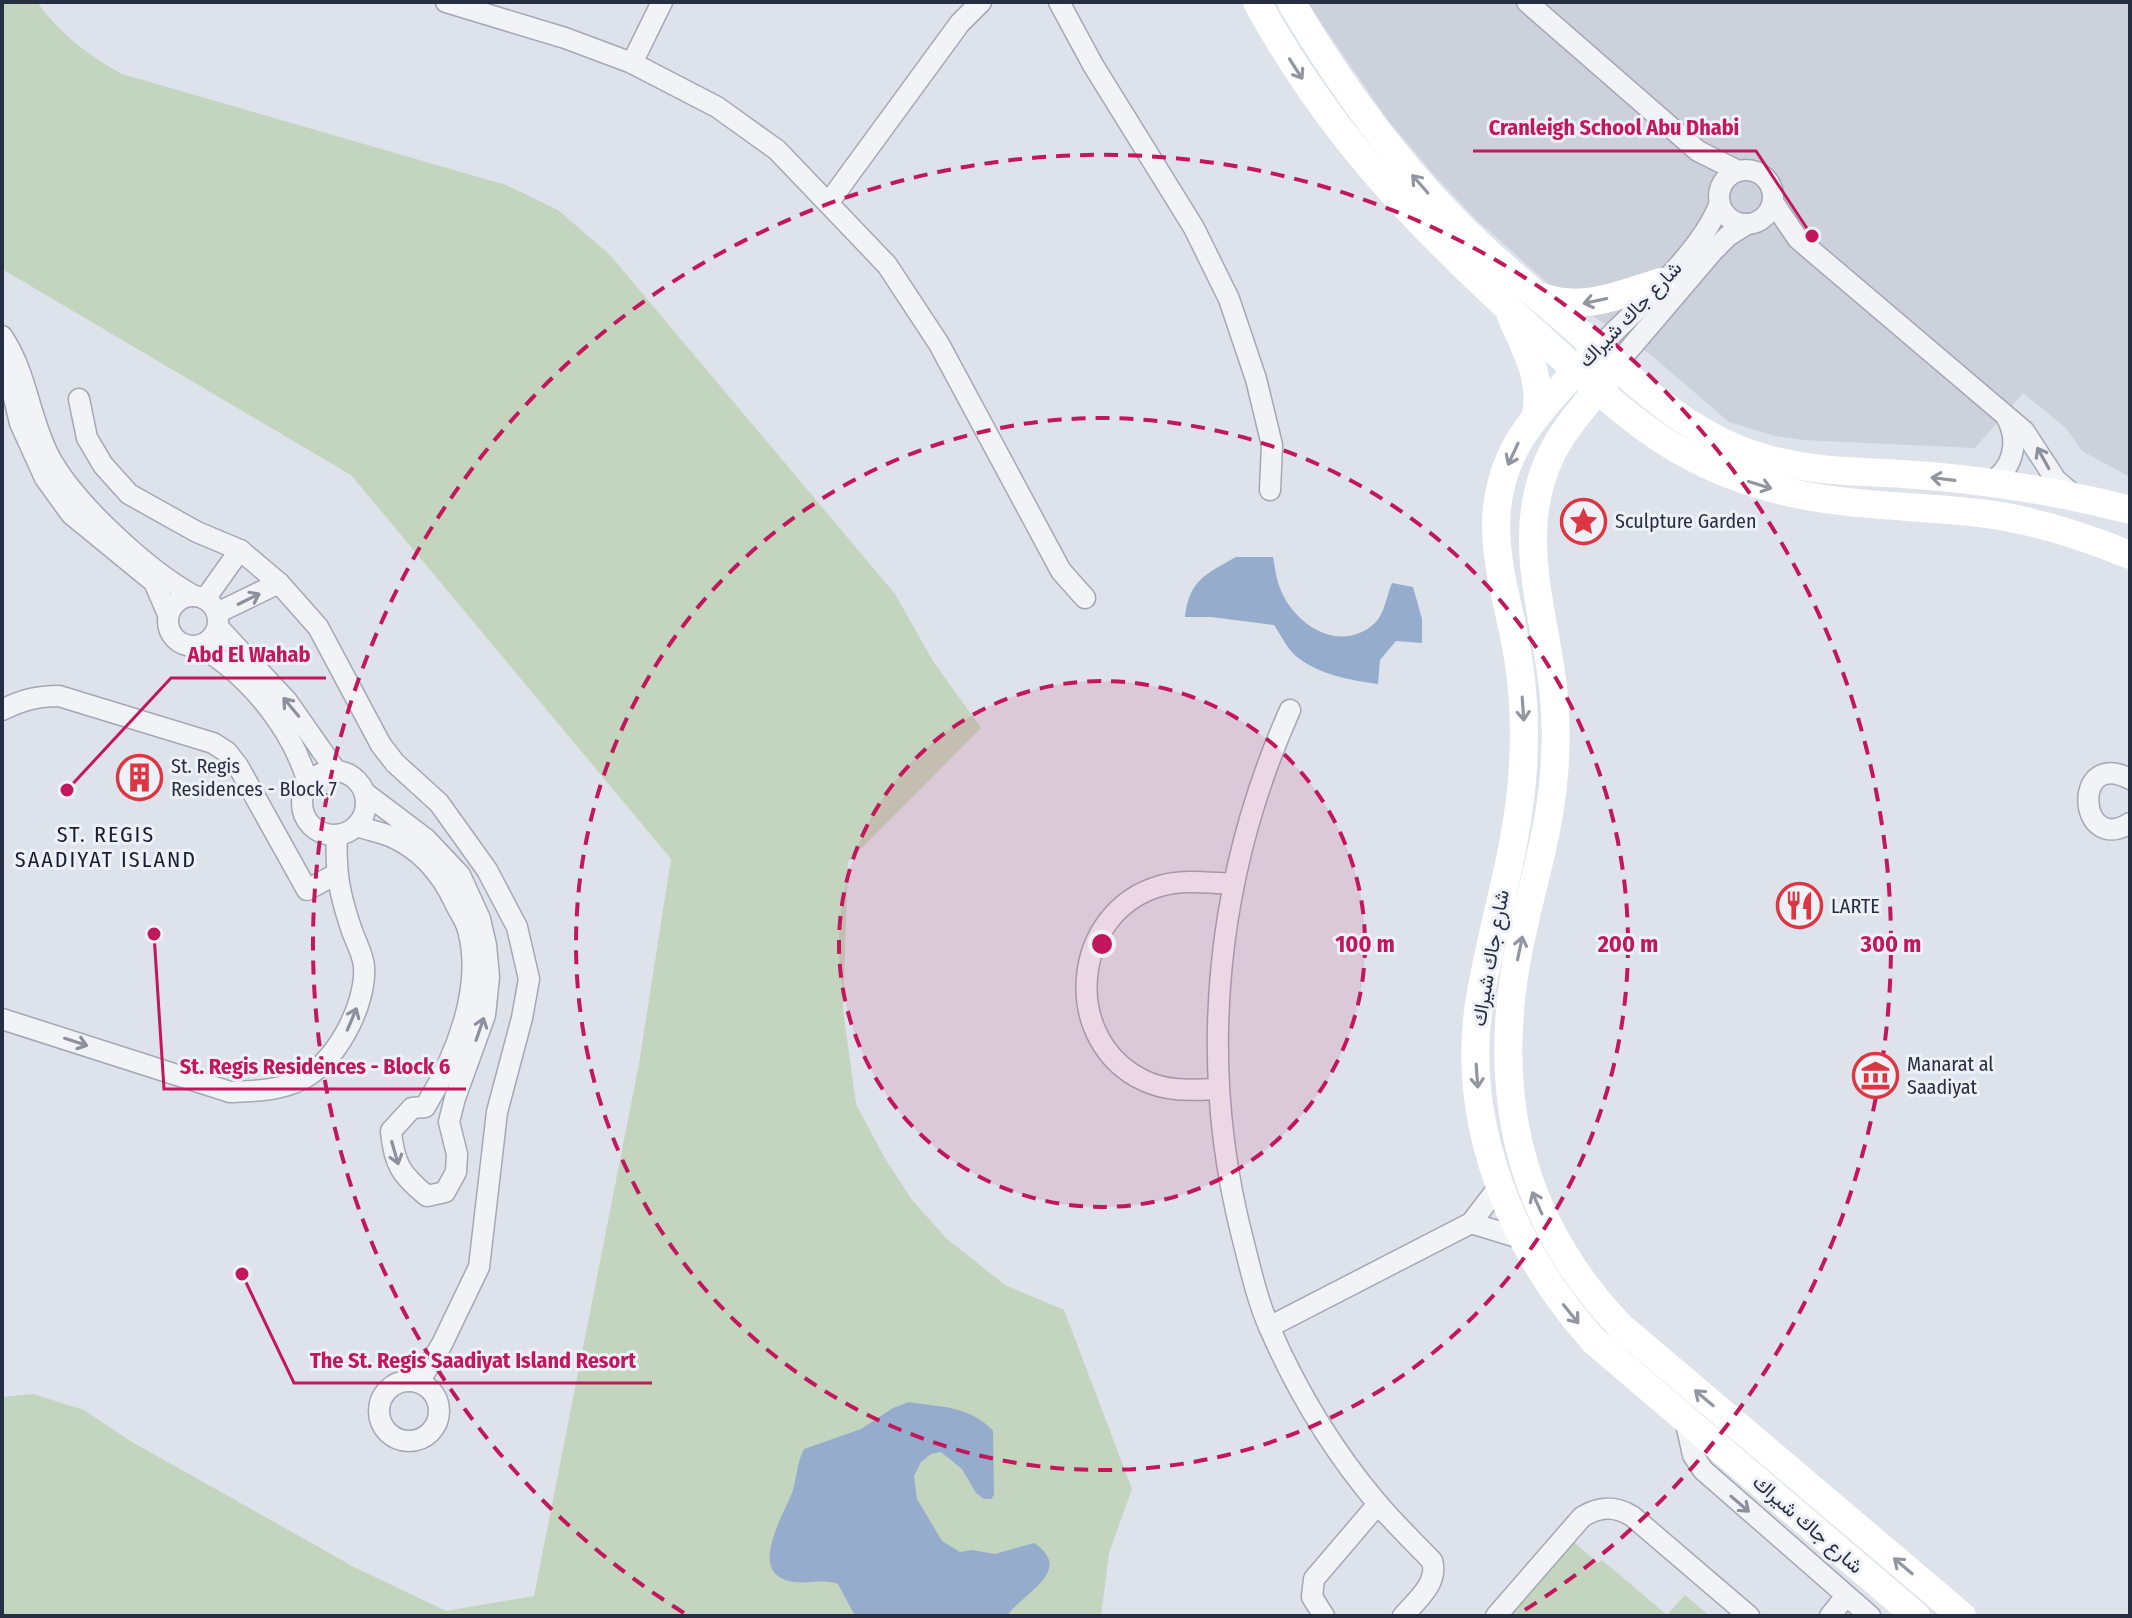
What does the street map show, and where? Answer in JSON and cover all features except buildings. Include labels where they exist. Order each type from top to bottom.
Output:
[{"type":"street","points":[[446,2],[565,38],[632,63],[717,107],[777,150],[887,265],[939,344],[1061,571],[1085,598]]},
{"type":"street","points":[[632,63],[662,2]]},
{"type":"street","points":[[829,202],[960,23],[981,2]]},
{"type":"street","points":[[1059,2],[1093,65],[1194,228],[1229,299],[1256,379],[1272,445],[1270,490]]},
{"type":"street","points":[[1257,2],[1323,110],[1354,151],[1410,214],[1507,308],[1596,370],[1713,437],[1750,454],[1816,470],[1901,474],[1988,484],[2130,510]]},
{"type":"street","points":[[1291,2],[1334,72],[1390,148],[1460,226],[1530,290],[1644,429],[1684,455],[1770,488],[1857,504],[1978,513],[2050,526],[2130,555]]},
{"type":"street","points":[[1527,2],[1698,151],[1736,170],[1760,173],[1771,186],[1773,202],[1798,239]]},
{"type":"street","points":[[1698,151],[1727,217],[1777,229],[1798,239],[2031,438],[2056,480],[2078,499]]},
{"type":"street","points":[[1719,201],[1723,181],[1736,170]]},
{"type":"street","name":"شارع جاك شيراك","points":[[1719,201],[1711,225],[1698,243],[1661,282],[1596,370],[1540,484],[1531,527],[1535,586],[1555,699],[1554,773],[1544,844],[1514,974],[1507,1066],[1513,1126],[1537,1202],[1567,1260],[1600,1306],[1962,1616]]},
{"type":"street","points":[[1750,224],[1766,215],[1773,202]]},
{"type":"street","points":[[1410,214],[1438,229],[1596,370]]},
{"type":"street","name":"شارع جاك شيراك","points":[[1750,224],[1720,243],[1596,370],[1535,418],[1506,470],[1498,498],[1495,533],[1498,568],[1519,663],[1524,723],[1521,798],[1480,997],[1476,1047],[1483,1127],[1500,1185],[1523,1239],[1553,1292],[1594,1341],[1916,1616]]},
{"type":"street","points":[[1530,290],[1557,302],[1587,304],[1661,282]]},
{"type":"street","points":[[1507,308],[1537,380],[1539,399],[1535,418]]},
{"type":"street","points":[[2,336],[23,376],[48,454],[74,495],[172,584],[208,609],[287,701],[336,771]]},
{"type":"street","points":[[2,365],[11,385],[20,423],[45,478],[71,514],[154,582],[167,612],[169,628],[177,641],[191,647],[207,642],[208,609],[240,550]]},
{"type":"street","points":[[79,399],[87,438],[103,465],[129,494],[197,532],[240,550],[279,583],[318,627],[381,745],[395,763],[439,803],[487,870],[517,927],[529,979],[497,1112],[479,1267],[442,1344],[419,1382]]},
{"type":"street","points":[[1988,484],[2005,471],[2012,455],[2013,436],[2007,418]]},
{"type":"street","points":[[2050,526],[2088,526],[2130,536]]},
{"type":"street","points":[[167,612],[177,601],[208,609],[279,583]]},
{"type":"street","points":[[199,646],[217,656],[239,676],[276,718],[301,757],[308,783]]},
{"type":"street","points":[[2,710],[21,700],[59,696],[213,743],[227,752],[238,766],[307,890],[336,874]]},
{"type":"street","points":[[1290,710],[1255,795],[1233,884],[1217,1020],[1218,1089],[1225,1150],[1235,1210],[1269,1327],[1300,1389],[1336,1448],[1378,1504],[1432,1561],[1431,1582],[1403,1616]]},
{"type":"street","points":[[2130,760],[2095,781],[2088,792],[2087,806],[2099,824],[2111,828],[2130,823]]},
{"type":"street","points":[[365,793],[365,811],[357,826],[337,835],[317,830],[303,814],[303,793],[308,783],[320,774],[336,771],[353,777],[365,793],[445,857],[460,875],[480,919],[489,977],[485,1015],[449,1122],[457,1154],[456,1172],[445,1192],[427,1196],[405,1179],[393,1155],[391,1131],[412,1108],[425,1107],[449,1122]]},
{"type":"street","points":[[2108,774],[2115,773],[2130,779]]},
{"type":"street","points":[[357,826],[393,837],[430,864],[447,887],[468,930],[472,981],[463,1023],[438,1086],[425,1107]]},
{"type":"street","points":[[2,1019],[230,1092],[269,1091],[300,1081],[323,1065],[346,1032],[358,1004],[364,966],[339,892],[337,835]]},
{"type":"street","points":[[1218,1089],[1176,1090],[1152,1083],[1129,1071],[1105,1047],[1096,1032],[1086,1000],[1085,983],[1087,965],[1098,936],[1117,910],[1129,901],[1143,892],[1174,883],[1233,884]]},
{"type":"street","points":[[1269,1327],[1471,1223],[1500,1185]]},
{"type":"street","points":[[1471,1223],[1523,1239]]},
{"type":"street","points":[[1685,1419],[1693,1455],[1703,1470],[1870,1616]]},
{"type":"street","points":[[1324,1616],[1312,1597],[1314,1579],[1378,1504]]},
{"type":"street","points":[[1496,1616],[1582,1517],[1592,1511],[1613,1508],[1632,1516],[1749,1616]]},
{"type":"street","points":[[1830,1616],[1846,1596]]},
{"type":"shaded area","points":[[1307,2],[2130,2],[2130,477],[2082,451],[2066,428],[2023,393],[1975,448],[1803,440],[1775,436],[1729,422],[1651,355],[1561,295],[1477,220],[1387,119]]},
{"type":"green space","points":[[2,2],[37,2],[75,43],[122,74],[506,185],[558,210],[610,255],[895,594],[933,661],[981,728],[848,862],[843,1010],[856,1104],[884,1157],[912,1200],[947,1239],[1005,1285],[1064,1310],[1132,1489],[1109,1553],[1101,1616],[2,1616],[2,1397],[33,1394],[84,1410],[132,1442],[354,1567],[446,1611],[534,1596],[639,1064],[671,859],[351,475],[2,269]]},
{"type":"green space","points":[[1567,1536],[1598,1563],[1602,1560],[1667,1615],[1685,1595],[1710,1616],[1496,1616]]},
{"type":"water","points":[[1236,557],[1273,557],[1280,588],[1296,614],[1307,624],[1333,636],[1361,632],[1375,623],[1392,583],[1413,587],[1422,619],[1422,643],[1396,641],[1380,660],[1378,684],[1336,676],[1306,663],[1291,650],[1274,625],[1185,617],[1195,586]]},
{"type":"water","points":[[909,1402],[965,1412],[993,1431],[994,1495],[991,1499],[984,1499],[976,1493],[962,1469],[941,1452],[931,1454],[921,1462],[914,1476],[917,1499],[942,1541],[960,1552],[972,1550],[995,1554],[1034,1543],[1045,1553],[1049,1563],[1048,1573],[1007,1616],[855,1616],[838,1584],[792,1582],[778,1576],[772,1568],[770,1558],[774,1534],[793,1490],[804,1449],[861,1429],[893,1408]]},
{"type":"place","name":"Cranleigh School Abu Dhabi","points":[[1812,236]]},
{"type":"place","name":"Sculpture Garden","points":[[1584,521]]},
{"type":"place","name":"St. Regis Residences - Block 7","points":[[140,777]]},
{"type":"place","name":"Abd El Wahab","points":[[67,790]]},
{"type":"place","name":"LARTE","points":[[1800,906]]},
{"type":"place","name":"St. Regis Residences - Block 6","points":[[154,934]]},
{"type":"place","name":"Manarat al Saadiyat","points":[[1876,1076]]},
{"type":"place","name":"The St. Regis Saadiyat Island Resort","points":[[242,1274]]},
{"type":"district","name":"ST. REGIS SAADIYAT ISLAND","points":[[106,846]]}]
